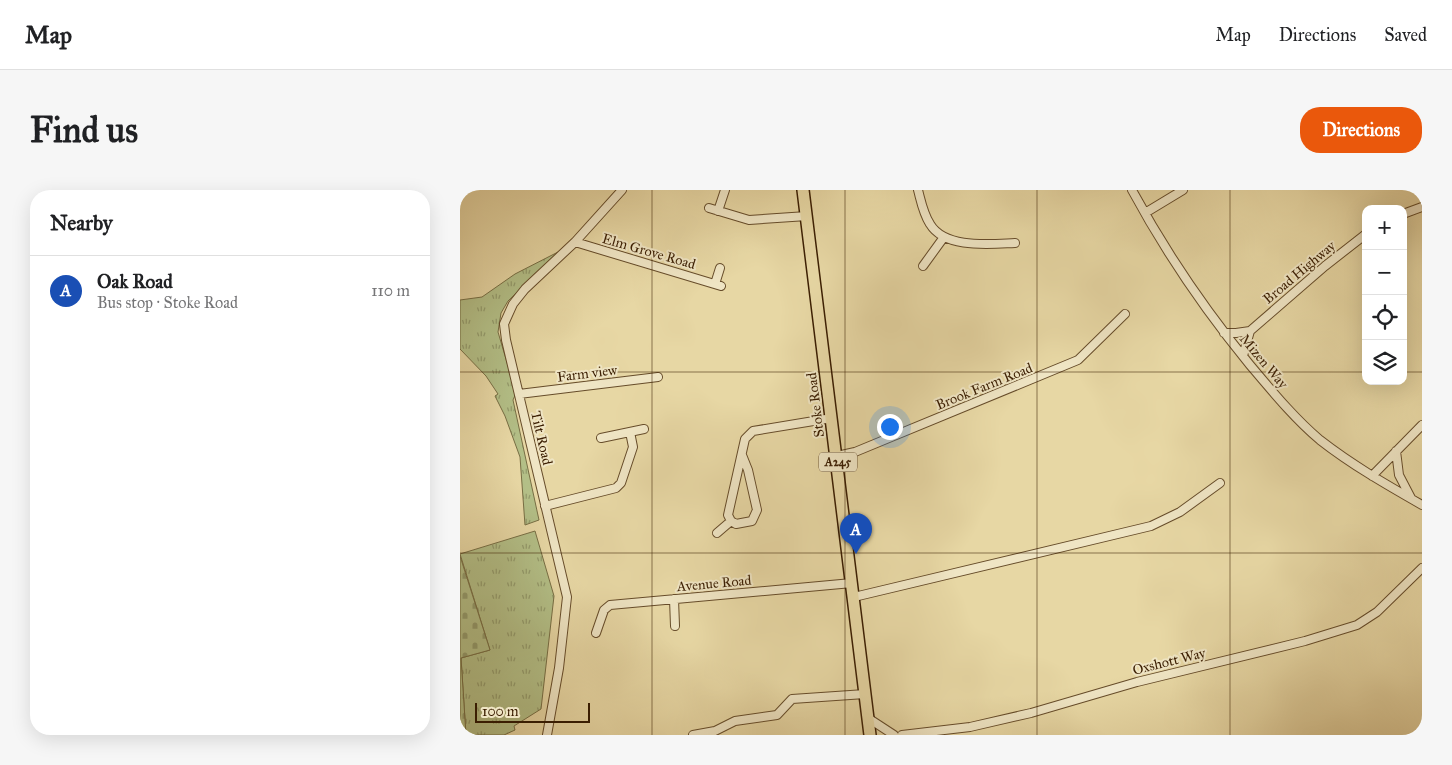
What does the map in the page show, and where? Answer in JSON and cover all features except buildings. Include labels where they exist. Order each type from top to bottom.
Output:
[{"type":"main road","name":"Stoke Road","points":[[803,190],[870,735]]},
{"type":"street","name":"Tilt Road","points":[[547,735],[559,668],[567,597],[504,333],[506,318],[512,304],[525,289],[576,242],[622,190]]},
{"type":"street","points":[[718,211],[724,190]]},
{"type":"street","points":[[918,190],[922,208],[930,224],[944,237],[975,245],[1014,244]]},
{"type":"street","name":"Mizen Way","points":[[1132,190],[1178,269],[1224,333],[1266,384],[1308,428],[1346,460],[1422,505]]},
{"type":"street","points":[[1144,213],[1182,190]]},
{"type":"street","points":[[1407,213],[1422,207]]},
{"type":"street","points":[[709,208],[749,220],[807,216]]},
{"type":"street","points":[[923,266],[944,237]]},
{"type":"street","name":"Broad Highway","points":[[1250,330],[1362,237]]},
{"type":"street","name":"Elm Grove Road","points":[[576,242],[718,285],[720,268]]},
{"type":"street","name":"Brook Farm Road","points":[[837,456],[855,452],[1078,360],[1126,314]]},
{"type":"street","points":[[1224,333],[1250,330],[1243,356]]},
{"type":"street","name":"Farm view","points":[[519,394],[658,377]]},
{"type":"street","points":[[742,455],[748,470],[757,510],[752,521],[736,524],[731,521],[728,515],[745,439],[753,431],[832,418]]},
{"type":"street","points":[[1372,476],[1422,425]]},
{"type":"street","points":[[601,438],[644,429]]},
{"type":"street","points":[[545,506],[616,488],[621,483],[633,447],[630,432]]},
{"type":"street","points":[[1396,451],[1399,474],[1411,498]]},
{"type":"street","points":[[854,597],[1151,526],[1180,512],[1220,483]]},
{"type":"street","points":[[717,533],[731,521]]},
{"type":"street","name":"Oxshott Way","points":[[902,735],[970,727],[1014,717],[1137,682],[1305,641],[1357,625],[1378,612],[1422,568]]},
{"type":"street","name":"Avenue Road","points":[[596,633],[604,610],[610,605],[852,583]]},
{"type":"street","points":[[674,599],[675,626]]},
{"type":"street","points":[[692,735],[715,731],[735,721],[777,716],[792,699],[864,694]]},
{"type":"street","points":[[868,718],[894,735]]},
{"type":"green space","points":[[560,251],[508,301],[501,313],[498,332],[516,393],[513,400],[539,520],[525,525],[520,457],[505,416],[495,396],[498,394],[486,376],[460,349],[460,300],[482,297],[515,274]]},
{"type":"green space","points":[[535,531],[554,596],[541,709],[514,726],[515,730],[504,735],[466,735],[461,658],[490,650],[460,554]]},
{"type":"green space","points":[[460,556],[490,650],[461,658],[466,735],[460,735]]},
{"type":"place","name":"Oak Road","points":[[856,554]]}]
